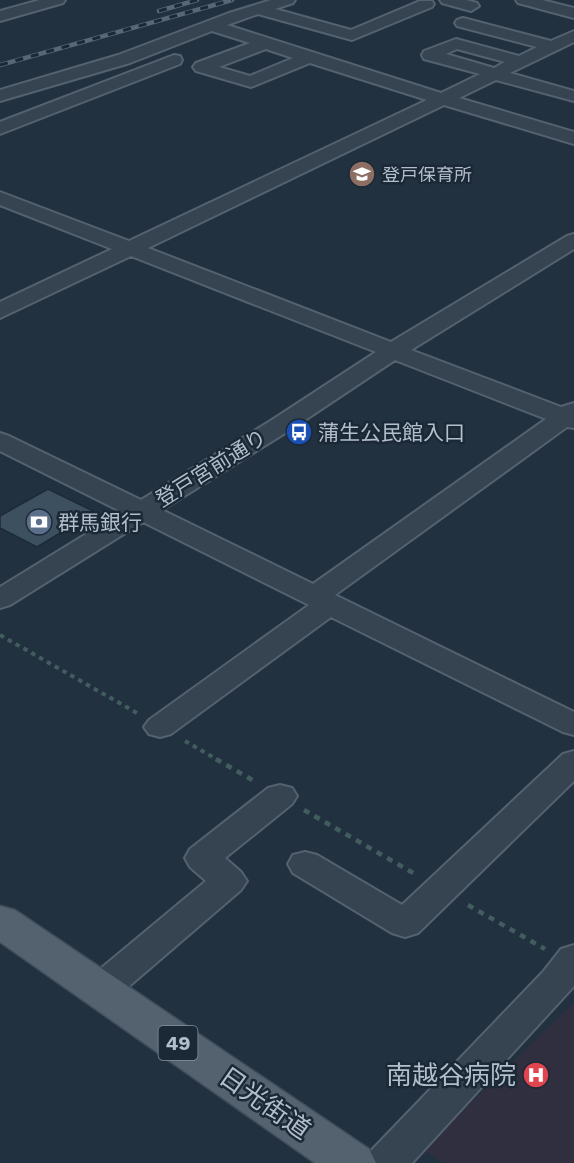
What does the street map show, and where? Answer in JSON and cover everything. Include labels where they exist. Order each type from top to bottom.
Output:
[{"type":"main road","name":"日光街道","points":[[1,924],[352,1163]]},
{"type":"street","points":[[0,15],[57,0]]},
{"type":"street","points":[[0,96],[124,59],[211,25],[287,0]]},
{"type":"street","points":[[448,0],[471,6]]},
{"type":"street","points":[[524,0],[574,13]]},
{"type":"street","points":[[257,9],[352,35],[426,4]]},
{"type":"street","points":[[463,23],[552,46]]},
{"type":"street","points":[[211,25],[441,99],[574,138]]},
{"type":"street","points":[[552,26],[574,34]]},
{"type":"street","points":[[0,128],[241,34]]},
{"type":"street","points":[[0,311],[574,34]]},
{"type":"street","points":[[266,43],[202,67],[250,82],[310,57]]},
{"type":"street","points":[[520,61],[456,44],[430,55],[574,96]]},
{"type":"street","points":[[0,198],[393,351],[571,416]]},
{"type":"street","name":"登戸宮前通り","points":[[0,599],[291,419],[393,351],[574,240]]},
{"type":"street","points":[[160,727],[323,600],[571,416]]},
{"type":"street","points":[[0,441],[574,725]]},
{"type":"street","points":[[305,864],[405,924],[574,762]]},
{"type":"street","points":[[100,990],[229,882],[202,858],[280,796]]},
{"type":"street","points":[[386,1163],[556,982],[574,959]]},
{"type":"shaded area","name":"南越谷病院","points":[[574,1002],[574,1163],[443,1163],[423,1149]]},
{"type":"building","name":"群馬銀行","points":[[48,489],[95,512],[37,547],[0,528],[0,516]]},
{"type":"railway","points":[[159,11],[197,0]]},
{"type":"railway","points":[[0,65],[232,0]]},
{"type":"place","name":"登戸保育所","points":[[362,174]]},
{"type":"place","name":"蒲生公民館入口","points":[[299,432]]},
{"type":"place","name":"群馬銀行","points":[[39,522]]},
{"type":"place","name":"南越谷病院","points":[[536,1075]]}]
